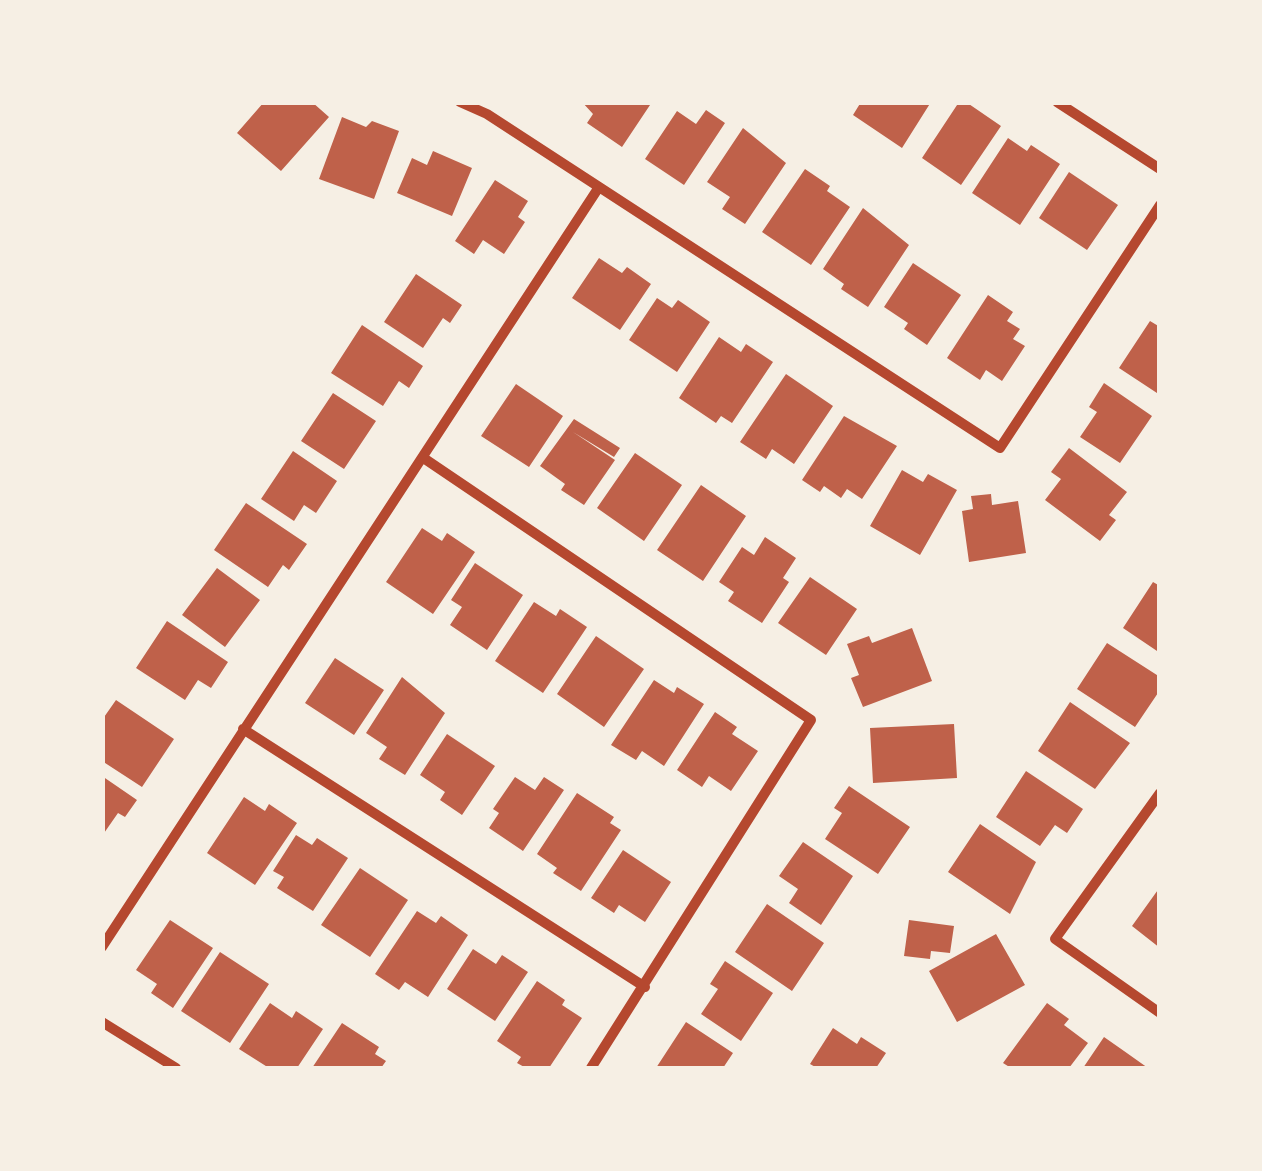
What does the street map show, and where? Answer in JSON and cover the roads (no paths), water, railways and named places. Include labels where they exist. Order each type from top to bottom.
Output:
[{"type":"street","points":[[460,102],[487,114],[1000,448],[1160,205]]},
{"type":"street","points":[[1056,102],[1160,170]]},
{"type":"street","points":[[102,947],[425,459],[599,187]]},
{"type":"street","points":[[425,459],[811,720],[591,1068]]},
{"type":"street","points":[[244,728],[645,987]]},
{"type":"street","points":[[1160,793],[1055,940],[1160,1012]]},
{"type":"street","points":[[102,1022],[176,1068]]}]
